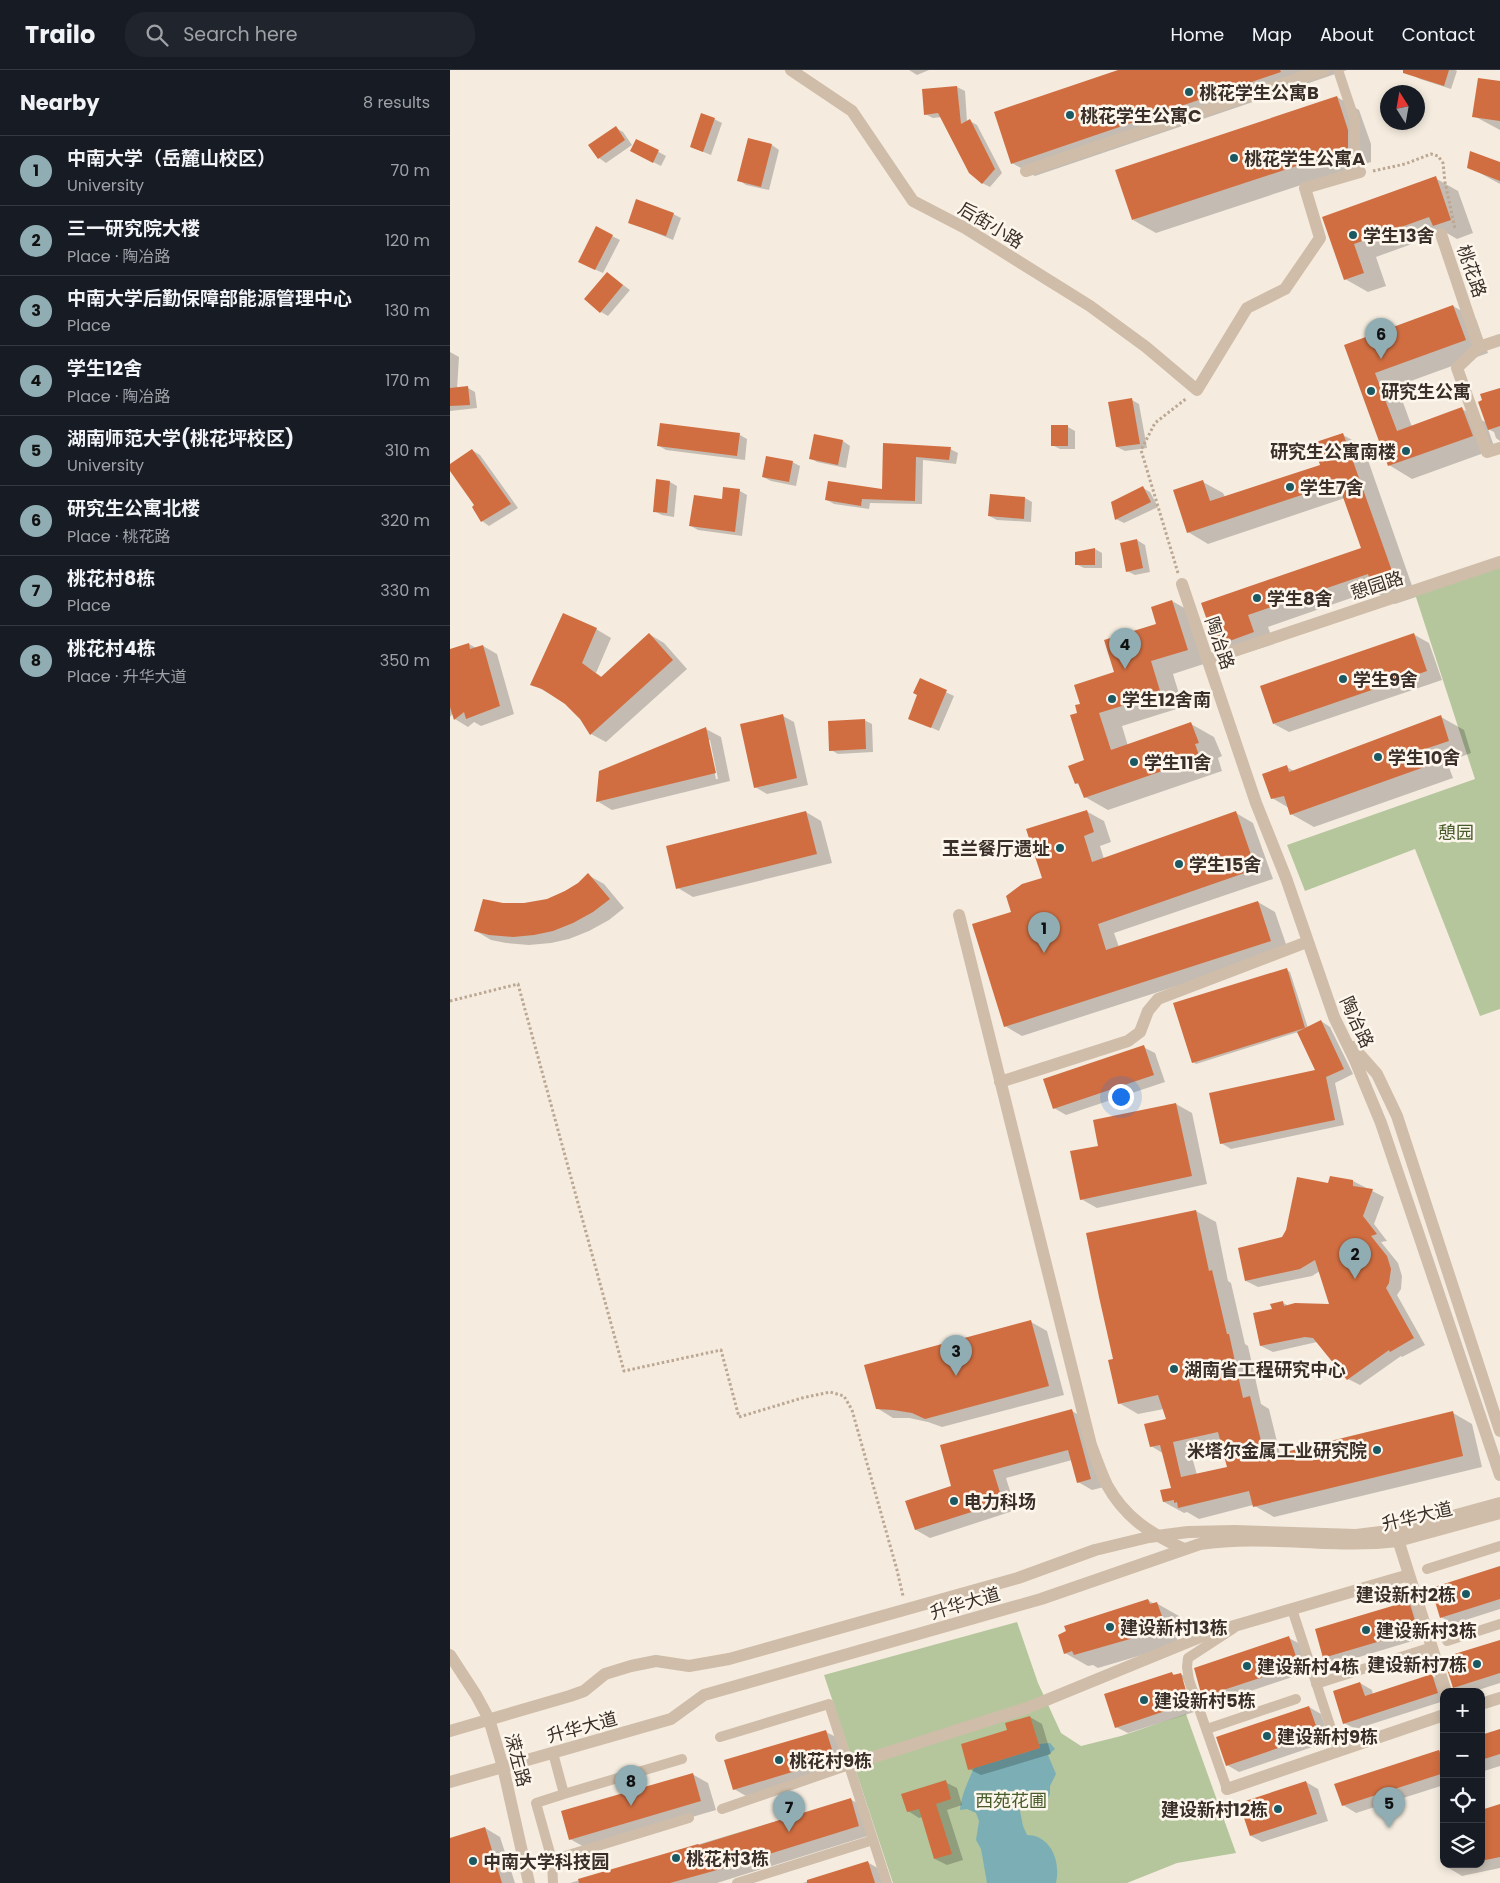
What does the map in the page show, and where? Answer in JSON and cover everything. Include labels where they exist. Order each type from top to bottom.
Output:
[{"type":"street","name":"后街小路","points":[[791,70],[852,111],[913,201],[965,228],[1090,306],[1146,347],[1197,390]]},
{"type":"street","points":[[1026,171],[1324,70]]},
{"type":"street","points":[[1197,390],[1246,308],[1285,289],[1320,238],[1305,188],[1359,167]]},
{"type":"street","name":"桃花路","points":[[1441,234],[1479,347]]},
{"type":"street","points":[[1500,340],[1479,347],[1457,368],[1487,452],[1500,448]]},
{"type":"street","name":"憩园路","points":[[1207,660],[1500,562]]},
{"type":"street","name":"陶冶路","points":[[1182,584],[1256,803],[1286,878],[1334,1017],[1346,1040],[1381,1123],[1500,1475]]},
{"type":"street","points":[[959,915],[1091,1445],[1107,1485],[1119,1504],[1138,1524],[1156,1536],[1184,1549]]},
{"type":"street","points":[[1000,1082],[1128,1041],[1140,1032],[1148,1011],[1158,999],[1307,942]]},
{"type":"street","points":[[1346,1040],[1377,1074],[1397,1116],[1500,1431]]},
{"type":"street","name":"升华大道","points":[[450,1782],[671,1719],[704,1695],[1042,1599],[1200,1544],[1222,1541],[1371,1544],[1429,1523],[1500,1503]]},
{"type":"street","name":"升华大道","points":[[450,1731],[570,1696],[584,1690],[605,1674],[631,1666],[656,1661],[689,1666],[729,1660],[1018,1578],[1121,1542],[1188,1532],[1235,1531],[1396,1536],[1500,1513]]},
{"type":"street","points":[[1396,1536],[1445,1688]]},
{"type":"street","points":[[848,1765],[1027,1708],[1210,1633],[1409,1575]]},
{"type":"street","name":"溁左路","points":[[450,1655],[489,1719],[503,1767],[529,1883]]},
{"type":"street","points":[[1485,1703],[1500,1698]]},
{"type":"street","points":[[1227,1789],[1440,1716]]},
{"type":"lane","points":[[1338,70],[1355,122],[1355,154],[1359,167]]},
{"type":"lane","points":[[1427,1569],[1500,1546]]},
{"type":"lane","points":[[1292,1609],[1338,1750]]},
{"type":"lane","points":[[1227,1789],[1206,1730],[1187,1667],[1188,1658],[1241,1624]]},
{"type":"lane","points":[[1447,1641],[1500,1624]]},
{"type":"lane","points":[[1316,1684],[1432,1647]]},
{"type":"lane","points":[[1206,1730],[1296,1699]]},
{"type":"lane","points":[[720,1737],[829,1704],[887,1883]]},
{"type":"lane","points":[[553,1753],[564,1794]]},
{"type":"lane","points":[[553,1883],[552,1860],[536,1803],[682,1759]]},
{"type":"lane","points":[[722,1809],[848,1765]]},
{"type":"lane","points":[[552,1860],[689,1818]]},
{"type":"lane","points":[[737,1883],[873,1840]]},
{"type":"path","points":[[1359,167],[1391,168],[1431,154],[1438,156],[1443,163],[1445,182],[1455,224],[1455,232],[1446,250]]},
{"type":"path","points":[[1182,584],[1141,450],[1155,423],[1197,390]]},
{"type":"path","points":[[450,1001],[518,984],[624,1371],[721,1350],[739,1417],[802,1398],[830,1392],[844,1396],[852,1410],[897,1570],[906,1610]]},
{"type":"green space","name":"憩园","points":[[1500,562],[1500,1009],[1480,1016],[1415,849],[1305,891],[1287,845],[1475,779],[1414,591]]},
{"type":"green space","name":"西苑花圃","points":[[1017,1622],[1038,1683],[1061,1733],[1081,1746],[1121,1736],[1186,1714],[1236,1853],[1177,1863],[1127,1883],[893,1883],[824,1675]]},
{"type":"water","points":[[1050,1743],[1055,1749],[1048,1755],[1056,1774],[1050,1786],[1050,1794],[1047,1800],[1026,1805],[1020,1811],[1027,1835],[1035,1836],[1042,1840],[1052,1851],[1057,1867],[1056,1883],[987,1883],[981,1849],[976,1840],[979,1821],[976,1813],[967,1809],[960,1810],[963,1794],[974,1768],[1040,1748],[1039,1744]]},
{"type":"building","name":"桃花学生公寓C","points":[[1118,70],[1280,70],[1281,72],[1011,164],[994,112]]},
{"type":"building","points":[[1403,70],[1449,70],[1444,86],[1403,73]]},
{"type":"building","points":[[1478,78],[1500,81],[1500,121],[1472,117]]},
{"type":"building","points":[[957,86],[961,124],[970,119],[995,169],[982,184],[969,173],[938,113],[924,115],[922,89]]},
{"type":"building","name":"桃花学生公寓A","points":[[1337,96],[1348,130],[1348,149],[1132,220],[1115,170]]},
{"type":"building","points":[[701,113],[715,118],[703,152],[690,147]]},
{"type":"building","points":[[616,126],[625,140],[598,159],[588,145]]},
{"type":"building","points":[[748,138],[772,144],[761,187],[737,181]]},
{"type":"building","points":[[636,139],[659,150],[653,163],[630,151]]},
{"type":"building","points":[[1470,151],[1500,162],[1500,181],[1467,168]]},
{"type":"building","name":"学生13舍","points":[[1436,176],[1451,220],[1433,226],[1429,217],[1354,244],[1364,273],[1344,280],[1322,217]]},
{"type":"building","points":[[636,199],[674,213],[666,236],[628,223]]},
{"type":"building","points":[[596,226],[613,235],[595,270],[578,262]]},
{"type":"building","points":[[607,272],[623,285],[600,313],[584,299]]},
{"type":"building","name":"研究生公寓","points":[[1453,305],[1466,340],[1375,373],[1397,431],[1462,407],[1473,436],[1388,466],[1344,345]]},
{"type":"building","points":[[468,386],[470,405],[450,406],[450,388]]},
{"type":"building","points":[[1500,388],[1500,426],[1488,430],[1478,402],[1482,400],[1480,394]]},
{"type":"building","points":[[1132,398],[1140,444],[1116,447],[1108,402]]},
{"type":"building","points":[[660,423],[740,433],[737,456],[657,446]]},
{"type":"building","points":[[1051,425],[1068,425],[1068,446],[1051,446]]},
{"type":"building","points":[[1343,433],[1397,585],[1374,593],[1368,574],[1248,615],[1254,632],[1216,646],[1201,603],[1361,548],[1338,483],[1187,533],[1173,490],[1203,480],[1210,501],[1320,465],[1313,443]]},
{"type":"building","points":[[814,434],[843,440],[838,465],[809,459]]},
{"type":"building","points":[[883,443],[951,447],[949,460],[916,457],[915,501],[862,499],[861,506],[825,500],[828,481],[882,489]]},
{"type":"building","points":[[472,449],[511,504],[481,522],[472,507],[474,505],[450,471],[450,464]]},
{"type":"building","points":[[766,456],[793,461],[789,482],[762,477]]},
{"type":"building","points":[[656,479],[670,481],[667,513],[653,512]]},
{"type":"building","points":[[1143,486],[1151,502],[1115,520],[1111,502]]},
{"type":"building","points":[[723,487],[740,489],[735,532],[689,526],[694,495],[722,499]]},
{"type":"building","points":[[990,494],[1025,497],[1024,519],[988,516]]},
{"type":"building","points":[[1137,539],[1143,568],[1126,572],[1120,543]]},
{"type":"building","points":[[1095,548],[1095,565],[1075,565],[1075,552]]},
{"type":"building","points":[[1172,600],[1188,650],[1151,661],[1161,694],[1099,713],[1111,750],[1191,722],[1199,743],[1195,744],[1200,758],[1084,798],[1078,783],[1075,784],[1068,766],[1084,760],[1070,715],[1077,713],[1075,705],[1080,704],[1074,685],[1114,672],[1104,640],[1156,624],[1151,607]]},
{"type":"building","points":[[563,613],[597,628],[582,663],[601,677],[649,633],[673,660],[590,735],[580,719],[565,704],[542,689],[530,685]]},
{"type":"building","name":"学生9舍","points":[[1414,633],[1427,671],[1273,724],[1260,686]]},
{"type":"building","points":[[469,643],[470,649],[483,645],[500,706],[466,719],[464,712],[454,720],[450,707],[450,649]]},
{"type":"building","points":[[920,678],[947,690],[931,728],[908,719],[917,695],[913,693]]},
{"type":"building","points":[[783,714],[797,778],[754,788],[740,724]]},
{"type":"building","name":"学生10舍","points":[[1441,715],[1449,741],[1425,749],[1430,765],[1290,815],[1284,796],[1271,799],[1262,774],[1287,765],[1289,772]]},
{"type":"building","points":[[865,719],[866,749],[829,751],[828,721]]},
{"type":"building","points":[[706,727],[716,773],[596,802],[599,771]]},
{"type":"building","points":[[1087,810],[1094,832],[1084,836],[1092,862],[1236,811],[1256,869],[1098,924],[1106,950],[1258,901],[1271,941],[1004,1027],[972,924],[1011,912],[1006,896],[1022,884],[1042,878],[1026,829]]},
{"type":"building","points":[[806,811],[817,854],[676,889],[666,846]]},
{"type":"building","points":[[588,873],[610,899],[593,912],[573,923],[553,931],[513,937],[489,935],[474,931],[483,899],[503,903],[524,903],[547,899],[578,883]]},
{"type":"building","points":[[1287,968],[1305,1028],[1192,1063],[1173,1003]]},
{"type":"building","points":[[1321,1020],[1344,1069],[1326,1077],[1335,1120],[1220,1144],[1209,1093],[1315,1070],[1297,1032]]},
{"type":"building","points":[[1144,1045],[1154,1075],[1053,1109],[1043,1079]]},
{"type":"building","points":[[1176,1103],[1192,1176],[1080,1200],[1070,1151],[1098,1146],[1093,1120]]},
{"type":"building","points":[[1330,1176],[1353,1180],[1353,1186],[1373,1189],[1363,1216],[1377,1234],[1371,1236],[1387,1256],[1391,1269],[1389,1283],[1386,1288],[1414,1338],[1390,1352],[1389,1350],[1347,1380],[1313,1338],[1305,1337],[1260,1346],[1253,1313],[1272,1309],[1270,1304],[1283,1301],[1284,1306],[1295,1303],[1329,1304],[1315,1260],[1300,1269],[1245,1281],[1238,1248],[1282,1237],[1286,1230],[1297,1177],[1328,1183]]},
{"type":"building","points":[[1196,1210],[1209,1271],[1212,1270],[1243,1398],[1250,1396],[1265,1457],[1453,1411],[1463,1456],[1253,1507],[1249,1491],[1178,1508],[1177,1502],[1174,1503],[1174,1500],[1163,1502],[1160,1490],[1171,1488],[1160,1445],[1150,1447],[1144,1424],[1166,1419],[1158,1395],[1118,1404],[1108,1360],[1113,1359],[1086,1233]],"holes":[[[1218,1432],[1227,1467],[1181,1477],[1173,1442]]]},
{"type":"building","points":[[1031,1320],[1049,1386],[925,1419],[912,1413],[876,1409],[864,1365]]},
{"type":"building","points":[[1072,1409],[1091,1479],[1077,1483],[1068,1450],[993,1470],[1003,1502],[915,1530],[905,1501],[951,1486],[940,1445]]},
{"type":"building","name":"建设新村2栋","points":[[1500,1566],[1500,1599],[1440,1618],[1431,1588]]},
{"type":"building","name":"建设新村13栋","points":[[1148,1599],[1150,1604],[1157,1602],[1164,1622],[1155,1625],[1156,1629],[1130,1639],[1074,1655],[1072,1651],[1064,1654],[1058,1635],[1066,1631],[1064,1626]]},
{"type":"building","name":"建设新村3栋","points":[[1409,1601],[1418,1630],[1323,1658],[1315,1629]]},
{"type":"building","name":"建设新村4栋","points":[[1289,1636],[1299,1665],[1202,1697],[1194,1668]]},
{"type":"building","name":"建设新村7栋","points":[[1500,1640],[1500,1673],[1453,1688],[1447,1669],[1455,1667],[1451,1655]]},
{"type":"building","name":"建设新村5栋","points":[[1172,1672],[1173,1675],[1181,1673],[1189,1701],[1183,1705],[1115,1728],[1104,1694]]},
{"type":"building","points":[[1432,1674],[1438,1693],[1343,1724],[1333,1691],[1360,1682],[1365,1696]]},
{"type":"building","name":"建设新村9栋","points":[[1309,1706],[1319,1734],[1226,1766],[1216,1737]]},
{"type":"building","points":[[1030,1716],[1040,1748],[968,1770],[961,1744],[1007,1730],[1005,1723]]},
{"type":"building","points":[[1500,1729],[1500,1754],[1485,1759],[1485,1734]]},
{"type":"building","name":"桃花村9栋","points":[[826,1730],[835,1759],[733,1790],[724,1760]]},
{"type":"building","points":[[1439,1750],[1440,1753],[1440,1774],[1342,1806],[1334,1784]]},
{"type":"building","points":[[693,1773],[701,1801],[569,1840],[561,1811]]},
{"type":"building","points":[[946,1780],[951,1799],[936,1804],[952,1854],[934,1859],[919,1809],[907,1812],[901,1794]]},
{"type":"building","name":"建设新村12栋","points":[[1306,1781],[1317,1814],[1250,1836],[1239,1803]]},
{"type":"building","points":[[851,1798],[859,1826],[728,1867],[670,1883],[579,1883],[578,1879],[699,1845]]},
{"type":"building","points":[[1500,1804],[1500,1857],[1485,1860],[1485,1823],[1485,1809]]},
{"type":"building","name":"中南大学科技园","points":[[485,1827],[502,1883],[450,1883],[450,1838]]},
{"type":"building","points":[[868,1861],[875,1883],[807,1883],[807,1880]]},
{"type":"place","name":"桃花学生公寓B","points":[[1189,92]]},
{"type":"place","name":"桃花学生公寓C","points":[[1070,115]]},
{"type":"place","name":"桃花学生公寓A","points":[[1234,158]]},
{"type":"place","name":"学生13舍","points":[[1353,235]]},
{"type":"place","name":"研究生公寓北楼","points":[[1381,359]]},
{"type":"place","name":"研究生公寓","points":[[1371,391]]},
{"type":"place","name":"研究生公寓南楼","points":[[1406,451]]},
{"type":"place","name":"学生7舍","points":[[1290,487]]},
{"type":"place","name":"学生8舍","points":[[1257,598]]},
{"type":"place","name":"学生12舍","points":[[1125,669]]},
{"type":"place","name":"学生9舍","points":[[1343,679]]},
{"type":"place","name":"学生12舍南","points":[[1112,699]]},
{"type":"place","name":"学生10舍","points":[[1378,757]]},
{"type":"place","name":"学生11舍","points":[[1134,762]]},
{"type":"place","name":"玉兰餐厅遗址","points":[[1060,848]]},
{"type":"place","name":"学生15舍","points":[[1179,864]]},
{"type":"place","name":"中南大学（岳麓山校区）","points":[[1044,953]]},
{"type":"place","name":"三一研究院大楼","points":[[1355,1279]]},
{"type":"place","name":"湖南省工程研究中心","points":[[1174,1369]]},
{"type":"place","name":"中南大学后勤保障部能源管理中心","points":[[956,1376]]},
{"type":"place","name":"米塔尔金属工业研究院","points":[[1377,1450]]},
{"type":"place","name":"电力科场","points":[[954,1501]]},
{"type":"place","name":"建设新村2栋","points":[[1466,1594]]},
{"type":"place","name":"建设新村13栋","points":[[1110,1627]]},
{"type":"place","name":"建设新村3栋","points":[[1366,1630]]},
{"type":"place","name":"建设新村7栋","points":[[1477,1664]]},
{"type":"place","name":"建设新村4栋","points":[[1247,1666]]},
{"type":"place","name":"建设新村5栋","points":[[1144,1700]]},
{"type":"place","name":"建设新村9栋","points":[[1267,1736]]},
{"type":"place","name":"桃花村9栋","points":[[779,1760]]},
{"type":"place","name":"桃花村4栋","points":[[631,1806]]},
{"type":"place","name":"建设新村12栋","points":[[1278,1809]]},
{"type":"place","name":"湖南师范大学(桃花坪校区)","points":[[1389,1828]]},
{"type":"place","name":"桃花村8栋","points":[[789,1832]]},
{"type":"place","name":"桃花村3栋","points":[[676,1858]]},
{"type":"place","name":"中南大学科技园","points":[[473,1861]]}]
